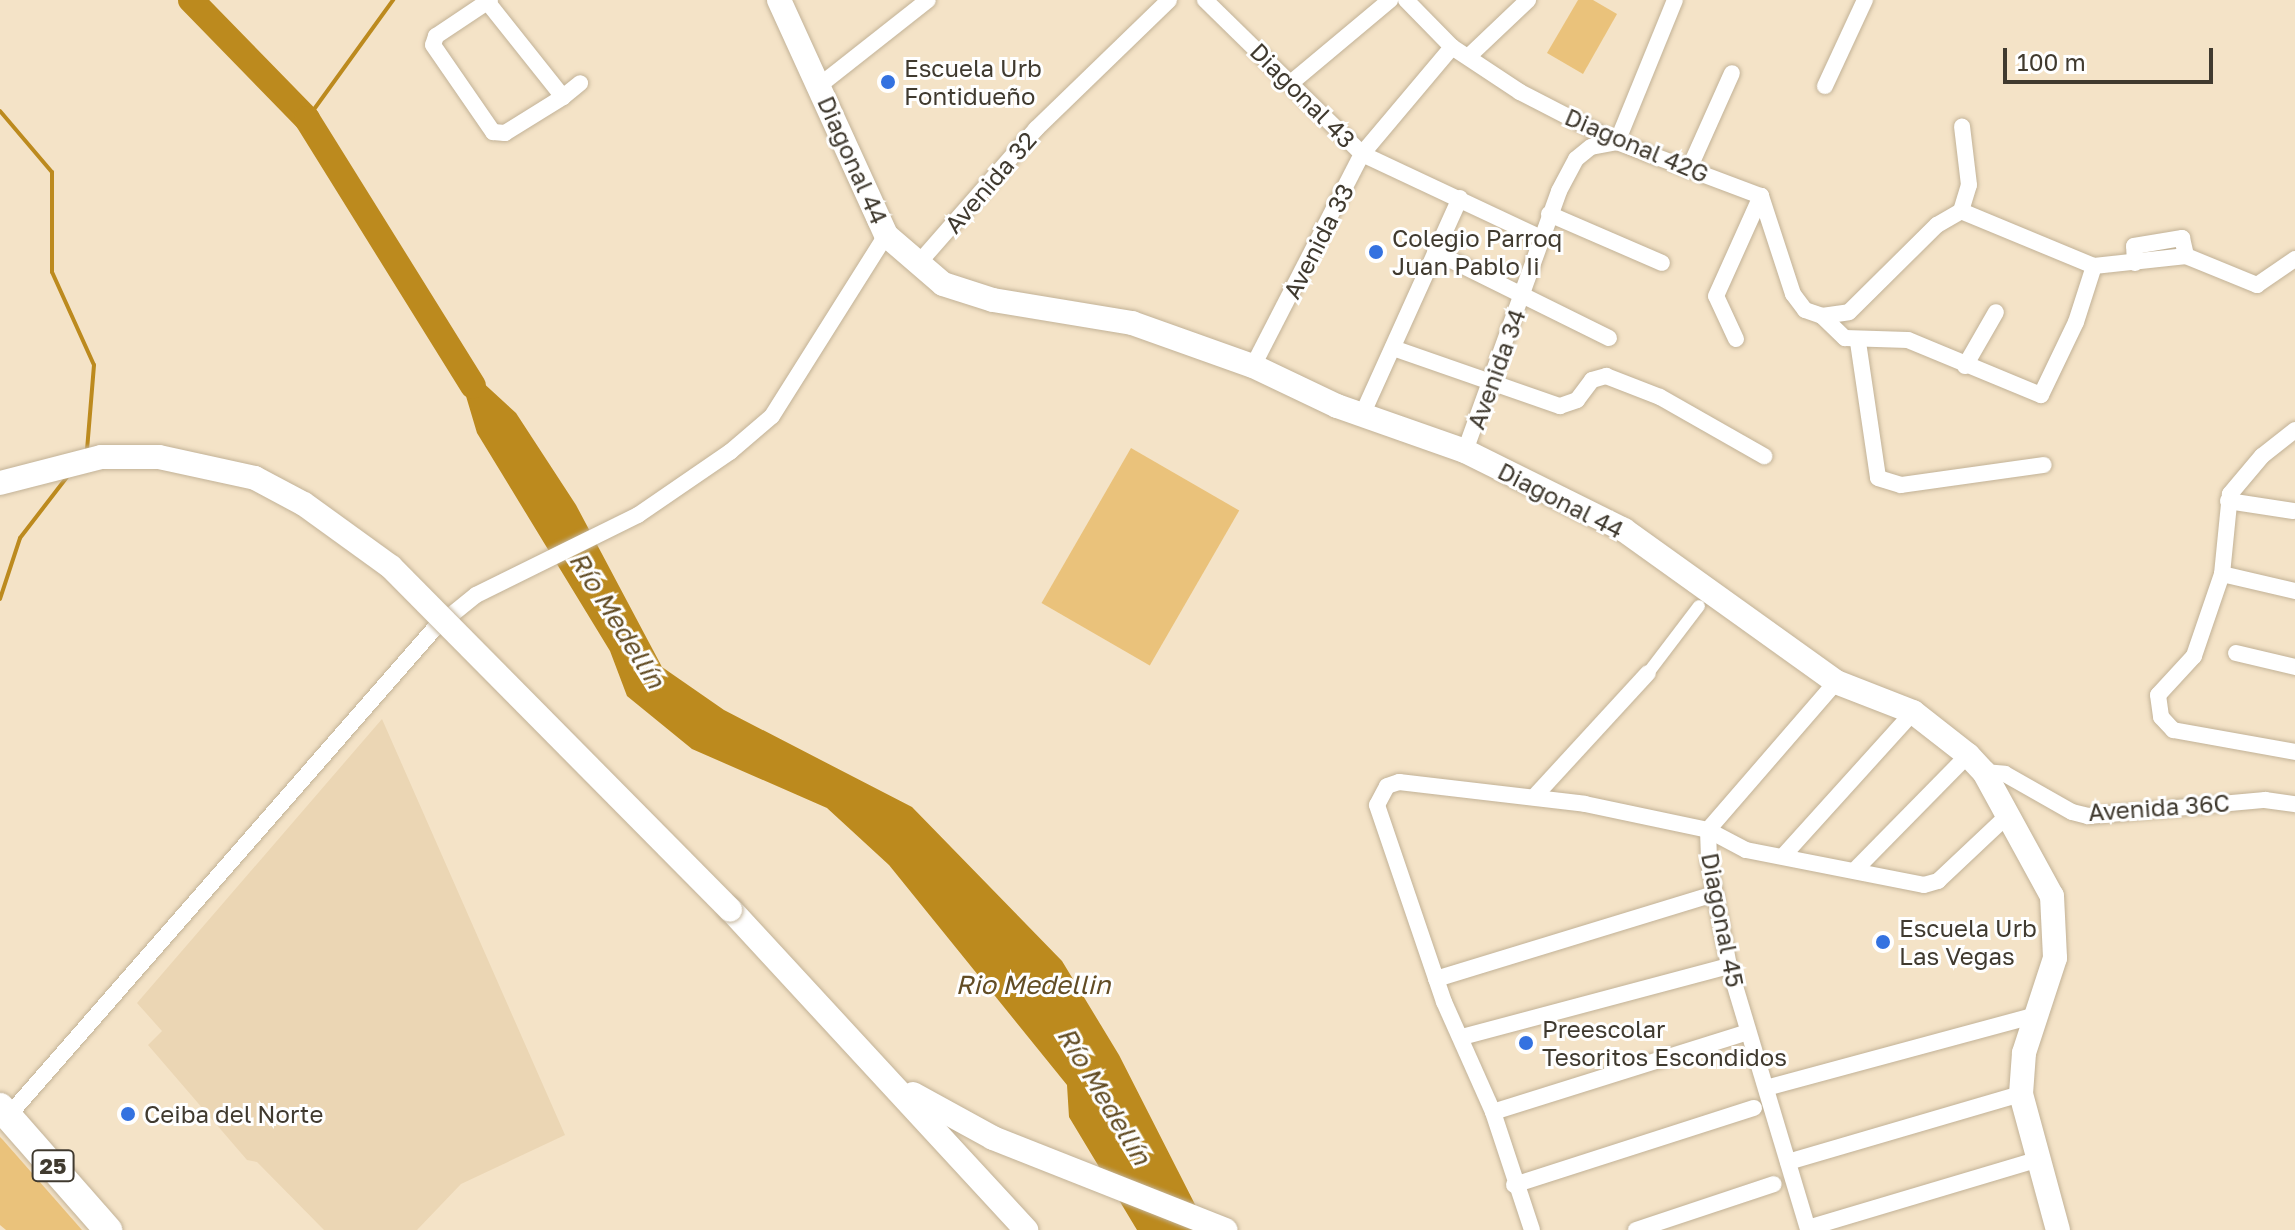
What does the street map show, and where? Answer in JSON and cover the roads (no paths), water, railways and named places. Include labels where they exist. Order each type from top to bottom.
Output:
[{"type":"highway","name":"25","points":[[5,1111],[108,1230]]},
{"type":"main road","name":"Diagonal 44","points":[[779,0],[886,235],[917,265],[943,284],[993,300],[1132,323],[1253,366],[1362,415],[1465,451],[1624,530],[1836,682],[1913,712],[1976,763],[2052,896],[2055,958],[2024,1053],[2021,1094],[2058,1230]]},
{"type":"main road","points":[[0,483],[101,457],[159,457],[255,478],[304,504],[391,567],[730,909],[1026,1230]]},
{"type":"main road","points":[[883,1075],[993,1138],[1225,1230]]},
{"type":"street","points":[[820,85],[928,0]]},
{"type":"street","name":"Avenida 32","points":[[917,265],[1036,129],[1169,0]]},
{"type":"street","name":"Diagonal 43","points":[[1205,0],[1362,154],[1541,238]]},
{"type":"street","points":[[1292,82],[1390,0]]},
{"type":"street","name":"Diagonal 42G","points":[[1406,0],[1452,47],[1520,92],[1617,142],[1761,196]]},
{"type":"street","points":[[1468,57],[1528,0]]},
{"type":"street","points":[[1617,142],[1675,0]]},
{"type":"street","points":[[1825,86],[1865,0]]},
{"type":"street","points":[[563,97],[490,2],[436,36],[434,53],[493,132],[505,133],[563,97],[580,83]]},
{"type":"street","name":"Avenida 33","points":[[1253,366],[1362,154],[1452,47]]},
{"type":"street","points":[[1689,169],[1732,73]]},
{"type":"street","points":[[1822,316],[1849,312],[1937,225],[1961,211],[1969,185],[1962,126]]},
{"type":"street","name":"Avenida 34","points":[[1465,451],[1493,383],[1549,214],[1576,159],[1591,147],[1617,142]]},
{"type":"street","points":[[1761,196],[1793,294],[1805,310],[1822,316],[1845,338],[1858,342],[1908,340],[2036,395],[2045,391],[2076,322],[2094,266]]},
{"type":"street","points":[[1736,339],[1716,296],[1761,196]]},
{"type":"street","points":[[1362,415],[1460,198]]},
{"type":"street","points":[[1961,211],[2094,266],[2186,256],[2257,285],[2295,259]]},
{"type":"street","points":[[1549,214],[1662,263]]},
{"type":"street","points":[[5,1111],[434,629],[476,595],[638,515],[730,452],[772,416],[886,235]]},
{"type":"street","points":[[1435,252],[1609,338]]},
{"type":"street","points":[[1965,366],[1996,312]]},
{"type":"street","points":[[1858,342],[1878,478],[1901,485],[2044,465]]},
{"type":"street","points":[[1393,348],[1560,406],[1577,400],[1596,377],[1606,376],[1660,397],[1764,456]]},
{"type":"street","points":[[2295,430],[2262,456],[2228,501],[2222,574],[2194,656],[2158,695],[2161,717],[2173,730],[2295,752]]},
{"type":"street","points":[[2228,501],[2293,511]]},
{"type":"street","points":[[2222,574],[2295,591]]},
{"type":"street","points":[[1534,797],[1648,673],[1699,606]]},
{"type":"street","points":[[2236,653],[2295,667]]},
{"type":"street","points":[[1836,682],[1708,830],[1737,848],[1856,869],[1924,885],[1938,881],[2006,817]]},
{"type":"street","points":[[1784,855],[1913,712]]},
{"type":"street","points":[[1856,869],[1976,763]]},
{"type":"street","name":"Avenida 36C","points":[[1976,763],[2005,774],[2072,812],[2088,816],[2265,800],[2294,805]]},
{"type":"street","name":"Diagonal 45","points":[[1436,979],[1377,805],[1387,786],[1410,781],[1534,797],[1708,830],[1714,894],[1729,966],[1808,1229]]},
{"type":"street","points":[[1532,1230],[1514,1185],[1493,1112],[1436,979],[1714,894]]},
{"type":"street","points":[[1462,1037],[1729,966]]},
{"type":"street","points":[[1766,1088],[2036,1015]]},
{"type":"street","points":[[1493,1112],[1748,1032]]},
{"type":"street","points":[[1788,1162],[2021,1094]]},
{"type":"street","points":[[1514,1185],[1754,1108]]},
{"type":"street","points":[[1808,1229],[2039,1159]]},
{"type":"street","points":[[1636,1230],[1774,1184]]},
{"type":"water","name":"Rio Medellin","points":[[454,356],[516,413],[576,505],[662,667],[724,710],[912,807],[1062,961],[1119,1055],[1208,1230],[1137,1230],[1069,1117],[1067,1085],[889,865],[827,808],[692,749],[627,696],[610,651],[477,433]]},
{"type":"waterway","name":"Río Medellín","points":[[191,0],[307,119],[473,386]]},
{"type":"waterway","points":[[307,119],[393,0]]},
{"type":"waterway","points":[[0,111],[52,172],[52,272],[94,365],[87,451]]},
{"type":"waterway","points":[[0,599],[20,538],[67,477]]},
{"type":"place","name":"Escuela Urb Fontidueño","points":[[888,82]]},
{"type":"place","name":"Colegio Parroq Juan Pablo Ii","points":[[1376,252]]},
{"type":"place","name":"Escuela Urb Las Vegas","points":[[1883,942]]},
{"type":"place","name":"Preescolar Tesoritos Escondidos","points":[[1526,1043]]},
{"type":"place","name":"Ceiba del Norte","points":[[128,1114]]}]
